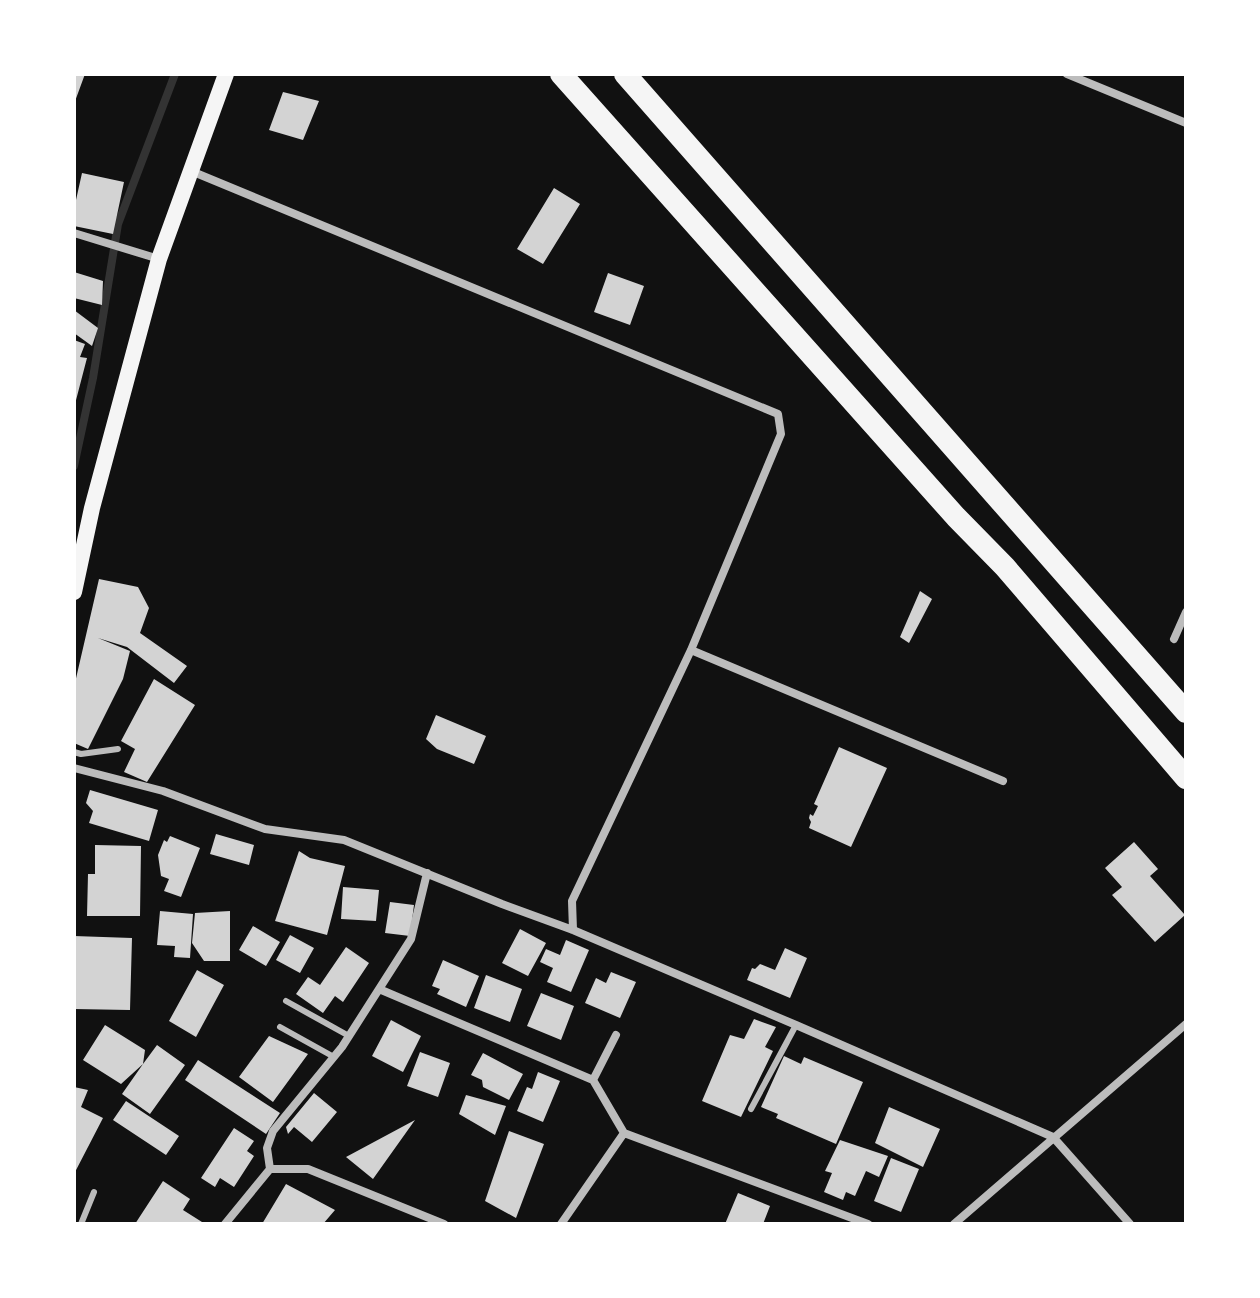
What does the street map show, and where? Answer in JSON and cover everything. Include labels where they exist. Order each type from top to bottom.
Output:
[{"type":"highway","points":[[561,74],[956,517],[1005,567],[1186,778]]},
{"type":"highway","points":[[625,74],[1186,712]]},
{"type":"main road","points":[[74,592],[92,508],[159,259],[223,75]]},
{"type":"street","points":[[1067,74],[1186,123]]},
{"type":"street","points":[[191,171],[778,414],[781,434],[691,650],[572,901],[573,930]]},
{"type":"street","points":[[74,233],[159,259]]},
{"type":"street","points":[[1174,639],[1186,612]]},
{"type":"street","points":[[691,650],[1003,781]]},
{"type":"street","points":[[74,768],[163,791],[265,829],[344,840],[573,930],[796,1025],[1053,1137],[1130,1224]]},
{"type":"street","points":[[225,1224],[270,1169],[267,1148],[273,1131],[334,1057],[411,939],[427,873]]},
{"type":"street","points":[[379,989],[593,1080],[624,1133],[868,1224]]},
{"type":"street","points":[[954,1224],[1186,1024]]},
{"type":"street","points":[[593,1080],[616,1035]]},
{"type":"street","points":[[561,1224],[624,1133]]},
{"type":"street","points":[[270,1169],[308,1169],[444,1224]]},
{"type":"lane","points":[[74,752],[81,754],[118,749]]},
{"type":"lane","points":[[286,1001],[349,1036]]},
{"type":"lane","points":[[787,1042],[751,1109],[796,1025]]},
{"type":"lane","points":[[280,1027],[334,1057]]},
{"type":"lane","points":[[81,1224],[94,1192]]},
{"type":"building","points":[[74,74],[85,74],[74,104]]},
{"type":"building","points":[[283,92],[319,101],[303,140],[269,130]]},
{"type":"building","points":[[82,173],[124,182],[113,234],[74,226],[74,209]]},
{"type":"building","points":[[554,188],[580,204],[543,264],[517,249]]},
{"type":"building","points":[[74,272],[103,281],[102,305],[74,298]]},
{"type":"building","points":[[608,273],[644,286],[630,325],[594,312]]},
{"type":"building","points":[[74,310],[98,328],[92,346],[74,333]]},
{"type":"building","points":[[74,340],[85,344],[80,357],[87,358],[75,404]]},
{"type":"building","points":[[99,579],[138,587],[149,608],[140,633],[187,666],[174,683],[127,647],[98,638],[130,651],[123,679],[88,749],[74,743],[74,687]]},
{"type":"building","points":[[920,591],[932,599],[909,643],[900,637]]},
{"type":"building","points":[[154,679],[195,705],[147,782],[124,772],[135,749],[121,741]]},
{"type":"building","points":[[436,715],[486,736],[474,764],[437,749],[426,739]]},
{"type":"building","points":[[839,747],[887,768],[851,847],[809,828],[810,814],[813,816],[818,806],[814,804]]},
{"type":"building","points":[[90,790],[158,810],[149,841],[89,823],[93,811],[86,803]]},
{"type":"building","points":[[216,834],[254,845],[249,865],[210,854]]},
{"type":"building","points":[[170,836],[200,848],[181,897],[164,891],[169,879],[161,876],[158,855],[164,840],[167,842]]},
{"type":"building","points":[[1134,842],[1158,869],[1150,876],[1185,915],[1155,942],[1112,895],[1122,887],[1105,868]]},
{"type":"building","points":[[95,845],[141,846],[140,916],[87,916],[88,874],[95,874]]},
{"type":"building","points":[[299,851],[310,858],[345,866],[327,935],[275,921]]},
{"type":"building","points":[[343,887],[379,890],[376,921],[341,919]]},
{"type":"building","points":[[390,902],[414,905],[410,936],[385,933]]},
{"type":"building","points":[[160,911],[193,914],[190,958],[174,957],[175,946],[157,945]]},
{"type":"building","points":[[230,911],[230,961],[204,961],[192,943],[195,913]]},
{"type":"building","points":[[253,926],[280,942],[266,966],[239,950]]},
{"type":"building","points":[[520,929],[546,943],[528,976],[502,963]]},
{"type":"building","points":[[290,935],[314,948],[300,973],[276,960]]},
{"type":"building","points":[[74,936],[132,938],[130,1010],[74,1009]]},
{"type":"building","points":[[566,940],[589,950],[571,992],[547,982],[553,968],[540,962],[546,949],[560,955]]},
{"type":"building","points":[[346,947],[369,963],[343,1002],[335,996],[323,1013],[296,994],[308,977],[320,985]]},
{"type":"building","points":[[785,948],[807,958],[790,998],[747,980],[752,968],[760,964],[775,970]]},
{"type":"building","points":[[443,960],[479,976],[466,1007],[437,994],[440,989],[432,986]]},
{"type":"building","points":[[197,970],[224,985],[196,1037],[169,1021]]},
{"type":"building","points":[[611,972],[636,982],[620,1018],[585,1003],[596,978],[606,983]]},
{"type":"building","points":[[486,975],[522,989],[510,1022],[474,1008]]},
{"type":"building","points":[[541,993],[574,1006],[561,1040],[527,1026]]},
{"type":"building","points":[[754,1019],[776,1027],[765,1047],[773,1051],[741,1117],[702,1101],[730,1035],[744,1039]]},
{"type":"building","points":[[391,1020],[421,1036],[403,1072],[372,1056]]},
{"type":"building","points":[[105,1025],[145,1050],[143,1064],[121,1084],[83,1060]]},
{"type":"building","points":[[269,1036],[308,1054],[273,1102],[239,1077]]},
{"type":"building","points":[[157,1045],[185,1065],[150,1114],[122,1094]]},
{"type":"building","points":[[420,1052],[450,1063],[438,1097],[407,1086]]},
{"type":"building","points":[[483,1053],[523,1074],[509,1100],[483,1087],[482,1080],[471,1075]]},
{"type":"building","points":[[784,1056],[801,1064],[804,1057],[863,1082],[836,1144],[776,1118],[778,1114],[761,1107]]},
{"type":"building","points":[[198,1060],[280,1113],[266,1134],[185,1080]]},
{"type":"building","points":[[538,1072],[560,1081],[543,1122],[517,1111],[527,1087],[532,1089]]},
{"type":"building","points":[[74,1087],[88,1090],[81,1107],[103,1118],[74,1174]]},
{"type":"building","points":[[314,1093],[337,1112],[312,1142],[294,1127],[288,1134],[286,1127]]},
{"type":"building","points":[[466,1095],[506,1106],[495,1135],[459,1114]]},
{"type":"building","points":[[126,1101],[179,1136],[166,1155],[113,1120]]},
{"type":"building","points":[[889,1107],[940,1129],[923,1167],[875,1143]]},
{"type":"building","points":[[415,1120],[373,1179],[346,1157]]},
{"type":"building","points":[[234,1128],[254,1141],[247,1151],[254,1156],[234,1187],[220,1178],[215,1187],[201,1178]]},
{"type":"building","points":[[509,1131],[544,1144],[516,1218],[485,1201]]},
{"type":"building","points":[[840,1140],[888,1156],[879,1177],[866,1171],[855,1196],[846,1192],[843,1200],[824,1192],[832,1173],[825,1171]]},
{"type":"building","points":[[891,1158],[919,1169],[901,1212],[874,1201]]},
{"type":"building","points":[[163,1181],[190,1199],[183,1210],[201,1224],[135,1224]]},
{"type":"building","points":[[286,1184],[335,1210],[323,1224],[262,1224]]},
{"type":"building","points":[[738,1193],[770,1206],[763,1224],[725,1224]]},
{"type":"waterway","points":[[74,466],[93,378],[118,224],[175,74]]}]
